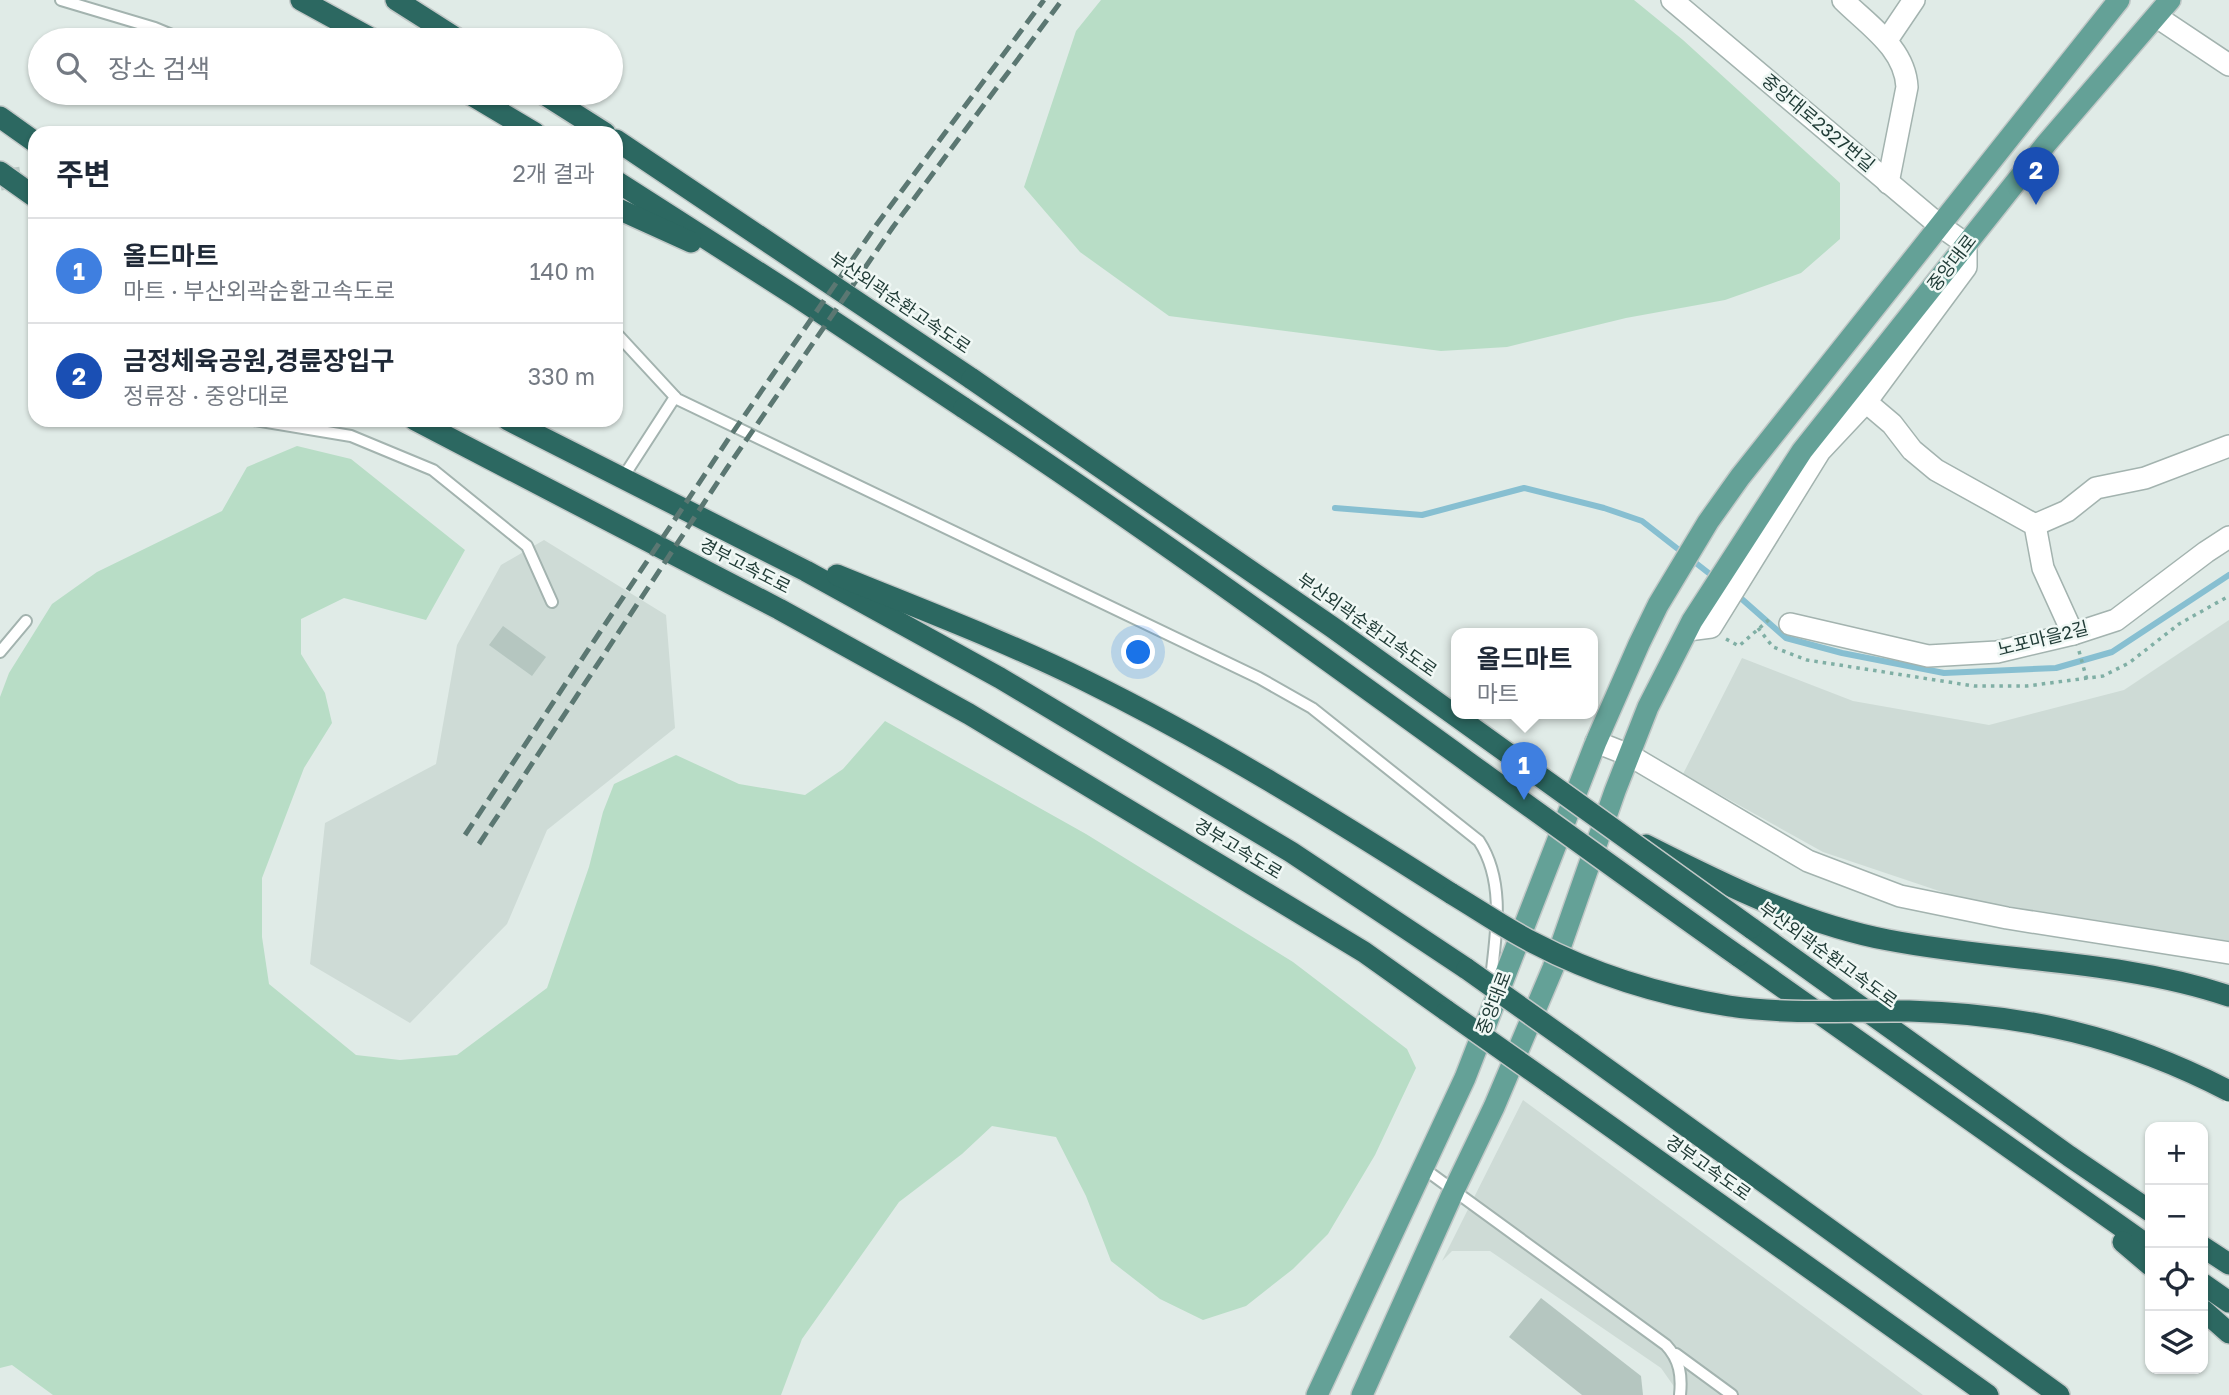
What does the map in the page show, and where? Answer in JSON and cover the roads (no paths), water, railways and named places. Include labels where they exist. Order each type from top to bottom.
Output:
[{"type":"highway","points":[[301,0],[352,28]]},
{"type":"highway","points":[[396,0],[439,28]]},
{"type":"highway","points":[[488,105],[523,126]]},
{"type":"highway","points":[[561,105],[594,126]]},
{"type":"highway","points":[[0,117],[28,137]]},
{"type":"highway","name":"부산외곽순환고속도로","points":[[623,145],[972,379],[1332,626],[1451,712]]},
{"type":"highway","points":[[0,172],[28,192]]},
{"type":"highway","points":[[623,186],[1080,484],[1552,825],[2145,1243]]},
{"type":"highway","points":[[623,211],[776,284]]},
{"type":"highway","name":"경부고속도로","points":[[429,427],[779,608],[969,714],[1352,945],[1988,1395]]},
{"type":"highway","name":"경부고속도로","points":[[522,427],[729,532],[1000,678],[1291,852],[1467,969],[2059,1395]]},
{"type":"highway","points":[[729,532],[1009,645],[1086,681],[1262,778],[1532,942],[1611,977],[1654,991],[1733,1007],[1922,1012],[2001,1018],[2073,1030],[2141,1052],[2229,1091]]},
{"type":"highway","name":"부산외곽순환고속도로","points":[[1461,719],[2145,1208]]},
{"type":"highway","points":[[1609,826],[1693,869],[1827,925],[1886,940],[2133,972],[2182,982],[2229,996]]},
{"type":"highway","points":[[2028,1160],[2145,1261]]},
{"type":"highway","points":[[2205,1248],[2229,1264]]},
{"type":"highway","points":[[2208,1287],[2229,1302]]},
{"type":"highway","points":[[2204,1311],[2229,1333]]},
{"type":"main road","name":"중앙대로","points":[[1317,1395],[1465,1078],[1596,742],[1658,605],[1708,522],[1777,428],[2119,0]]},
{"type":"main road","name":"중앙대로","points":[[1703,623],[1747,536],[1802,451],[2046,144],[2163,8]]},
{"type":"main road","points":[[1362,1395],[1494,1107],[1553,968],[1647,707],[1703,623]]},
{"type":"street","name":"중앙대로2327번길","points":[[1672,0],[1938,225],[1966,244]]},
{"type":"street","points":[[1843,0],[1887,40],[1906,73],[1907,87],[1888,183]]},
{"type":"street","points":[[1887,40],[1914,0]]},
{"type":"street","points":[[2163,8],[2229,65]]},
{"type":"street","points":[[1703,623],[1752,562],[1820,451],[1866,402],[1966,267],[1966,244]]},
{"type":"street","points":[[1866,402],[1892,424],[1912,450],[1936,470],[2035,525]]},
{"type":"street","points":[[2035,525],[2067,511],[2096,488],[2145,478],[2229,446]]},
{"type":"street","points":[[2035,525],[2043,568],[2075,640]]},
{"type":"street","name":"노포마을2길","points":[[1782,620],[1928,656],[1997,652],[2075,640],[2116,620],[2229,537]]},
{"type":"street","points":[[1596,742],[1629,755],[1808,861],[1900,896],[2007,918],[2229,953]]},
{"type":"lane","points":[[61,0],[155,28]]},
{"type":"lane","points":[[410,0],[443,28]]},
{"type":"lane","points":[[623,341],[675,397],[1298,699],[1471,833],[1488,855],[1493,870],[1497,905],[1486,1023]]},
{"type":"lane","points":[[622,479],[675,397]]},
{"type":"lane","points":[[298,427],[351,436],[433,470],[527,546],[552,601]]},
{"type":"lane","points":[[0,652],[26,621]]},
{"type":"lane","points":[[1423,1168],[1732,1395]]},
{"type":"lane","points":[[1673,1353],[1681,1380],[1680,1395]]},
{"type":"waterway","points":[[1335,508],[1422,515],[1524,488],[1604,508],[1642,521],[1715,578]]},
{"type":"waterway","points":[[1735,593],[1786,638],[1842,653],[1944,673],[2056,668],[2112,652],[2229,575]]},
{"type":"tunnel","points":[[0,180],[28,176]]},
{"type":"railway","points":[[465,835],[731,435],[877,224],[1044,0]]},
{"type":"railway","points":[[479,844],[727,468],[893,227],[1062,0]]},
{"type":"place","name":"금정체육공원,경륜장입구","points":[[2036,205]]},
{"type":"place","name":"올드마트","points":[[1524,800]]}]
